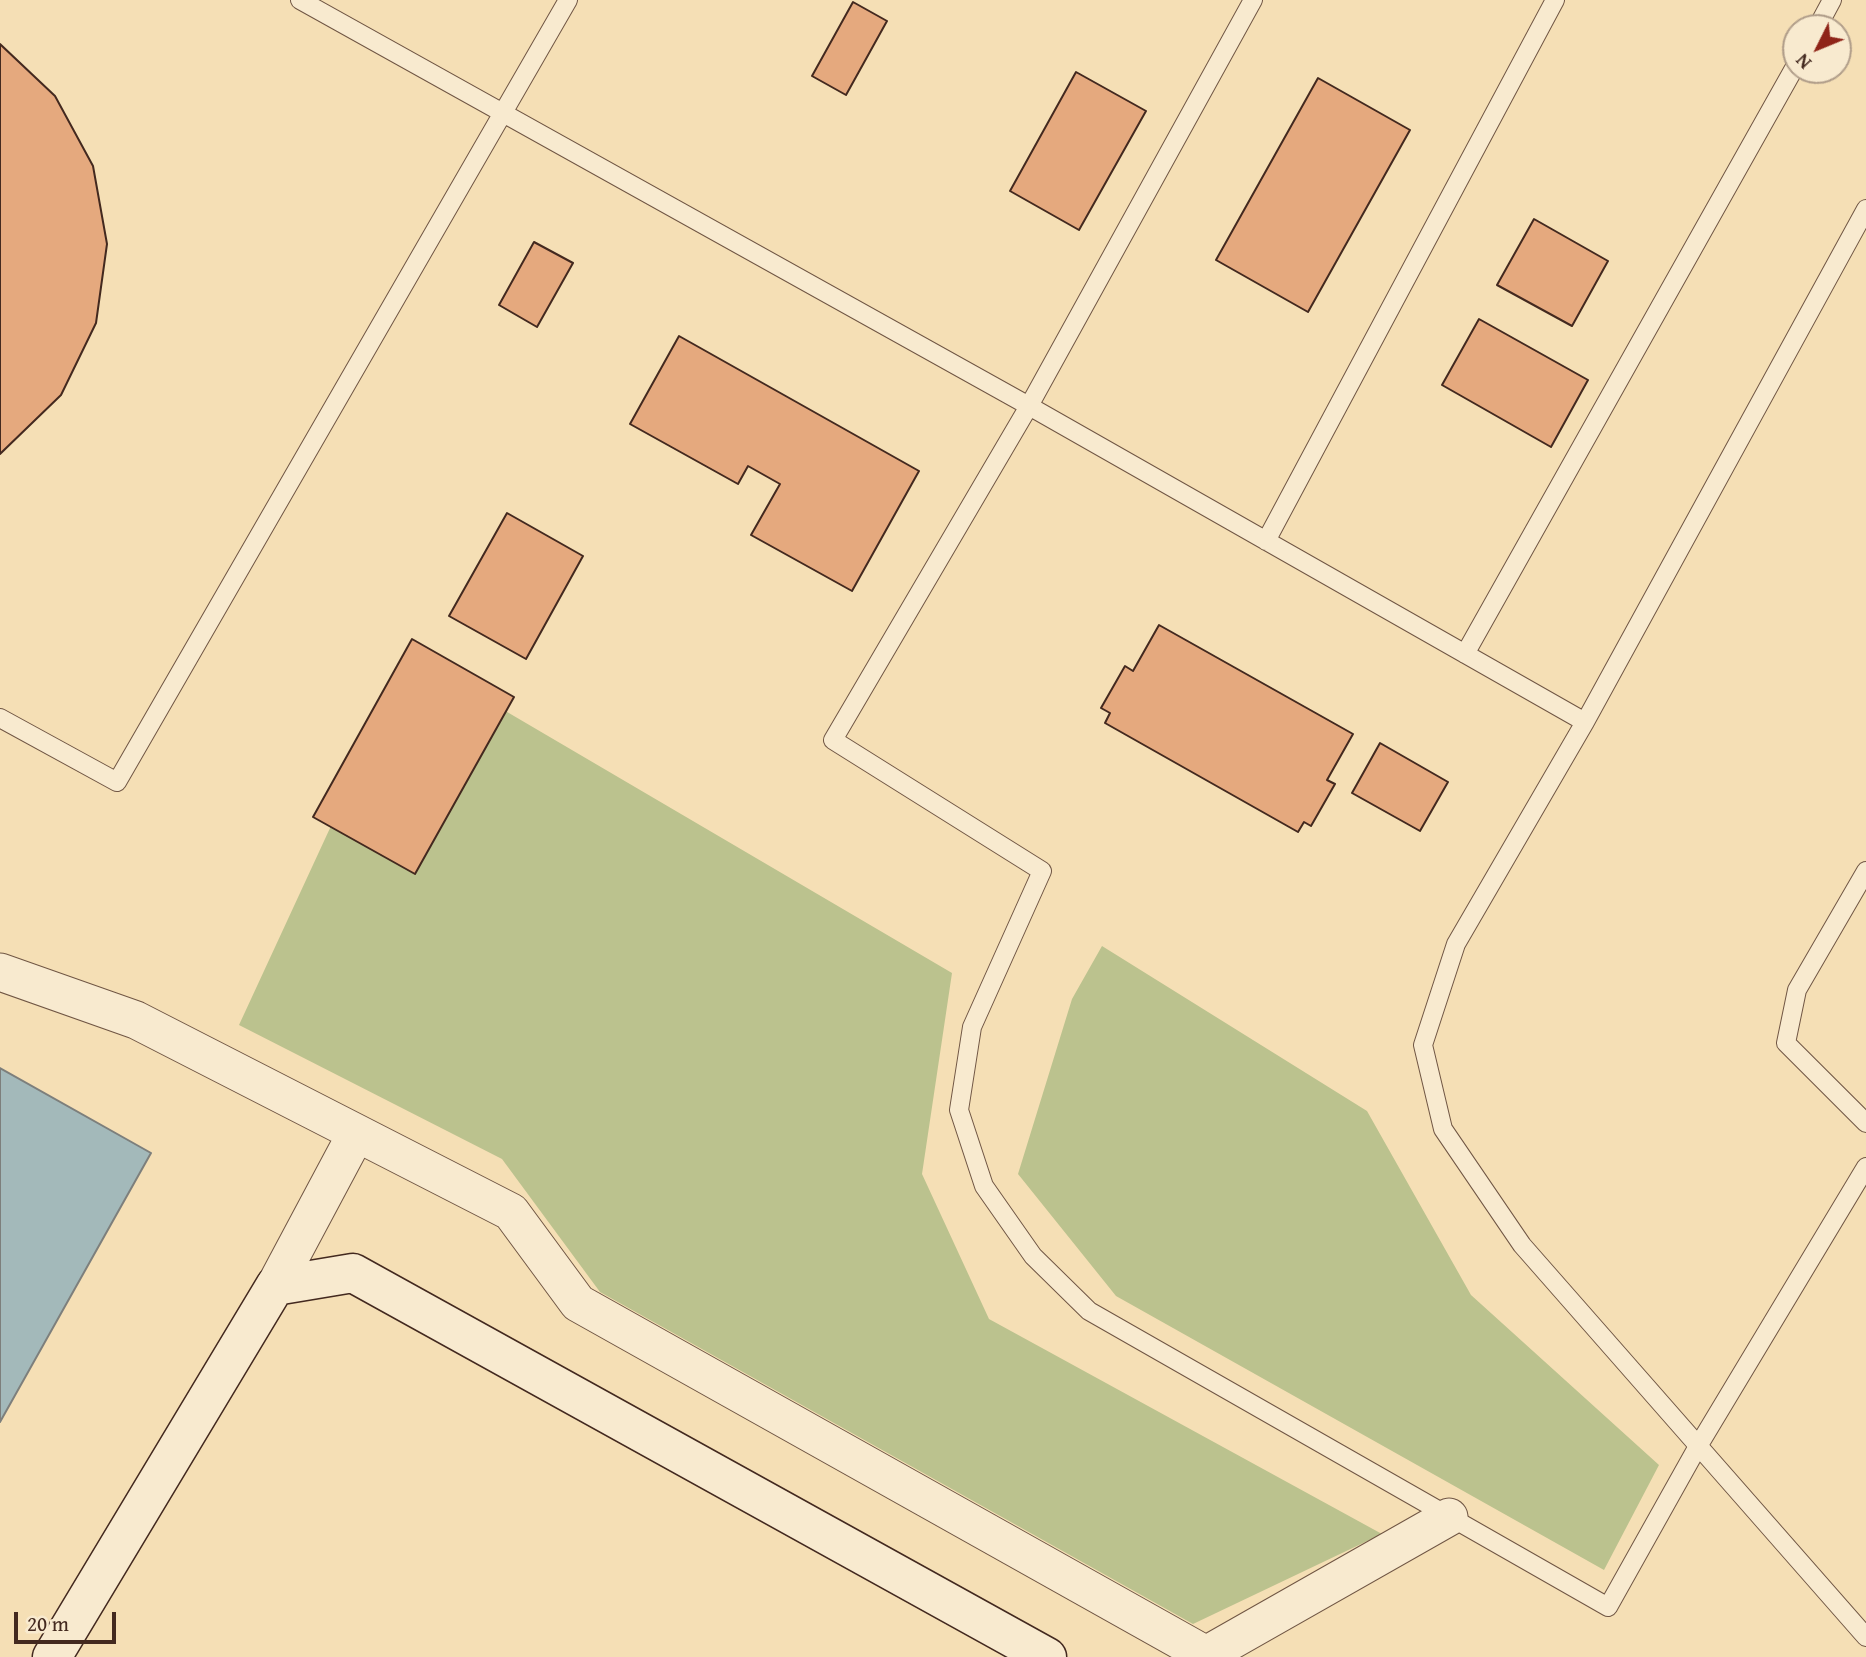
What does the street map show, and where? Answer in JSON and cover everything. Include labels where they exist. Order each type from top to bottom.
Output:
[{"type":"street","points":[[0,972],[136,1020],[511,1212],[578,1303],[1206,1655],[1449,1517]]},
{"type":"street","points":[[52,1657],[275,1286],[356,1134]]},
{"type":"street","points":[[275,1286],[353,1273],[1047,1657]]},
{"type":"lane","points":[[300,0],[1029,406],[1585,722]]},
{"type":"lane","points":[[0,718],[117,782],[568,0]]},
{"type":"lane","points":[[1253,0],[1029,406],[833,740],[1042,871],[972,1027],[959,1110],[984,1186],[1032,1256],[1088,1311],[1608,1607],[1697,1447],[1866,1167]]},
{"type":"lane","points":[[1266,541],[1555,0]]},
{"type":"lane","points":[[1465,654],[1785,84]]},
{"type":"lane","points":[[1866,209],[1585,722],[1456,944],[1423,1045],[1443,1129],[1522,1245],[1866,1637]]},
{"type":"lane","points":[[1866,871],[1797,990],[1786,1042],[1866,1123]]},
{"type":"green space","points":[[410,655],[952,973],[922,1174],[989,1319],[1382,1534],[1193,1624],[600,1292],[502,1159],[239,1025]]},
{"type":"green space","points":[[1102,946],[1367,1111],[1471,1295],[1659,1465],[1604,1570],[1116,1296],[1018,1174],[1072,999]]},
{"type":"shaded area","points":[[0,1068],[151,1153],[0,1422]]},
{"type":"building","points":[[853,2],[887,21],[846,95],[812,76]]},
{"type":"building","points":[[0,44],[55,96],[93,166],[107,244],[96,323],[61,395],[0,454]]},
{"type":"building","points":[[1076,72],[1146,111],[1079,230],[1010,191]]},
{"type":"building","points":[[1318,78],[1410,130],[1308,312],[1216,260]]},
{"type":"building","points":[[1534,219],[1608,261],[1572,326],[1497,285]]},
{"type":"building","points":[[534,242],[573,263],[537,327],[499,305]]},
{"type":"building","points":[[1479,319],[1588,380],[1551,447],[1442,385]]},
{"type":"building","points":[[679,336],[919,471],[852,591],[751,535],[780,484],[748,466],[738,484],[630,424]]},
{"type":"building","points":[[507,513],[583,556],[526,659],[449,616]]},
{"type":"building","points":[[1159,625],[1353,734],[1327,780],[1335,784],[1311,826],[1304,822],[1298,832],[1105,723],[1110,713],[1101,708],[1125,666],[1133,671]]},
{"type":"building","points":[[412,639],[514,697],[415,874],[313,817]]},
{"type":"building","points":[[1380,743],[1448,782],[1420,831],[1352,793]]}]
